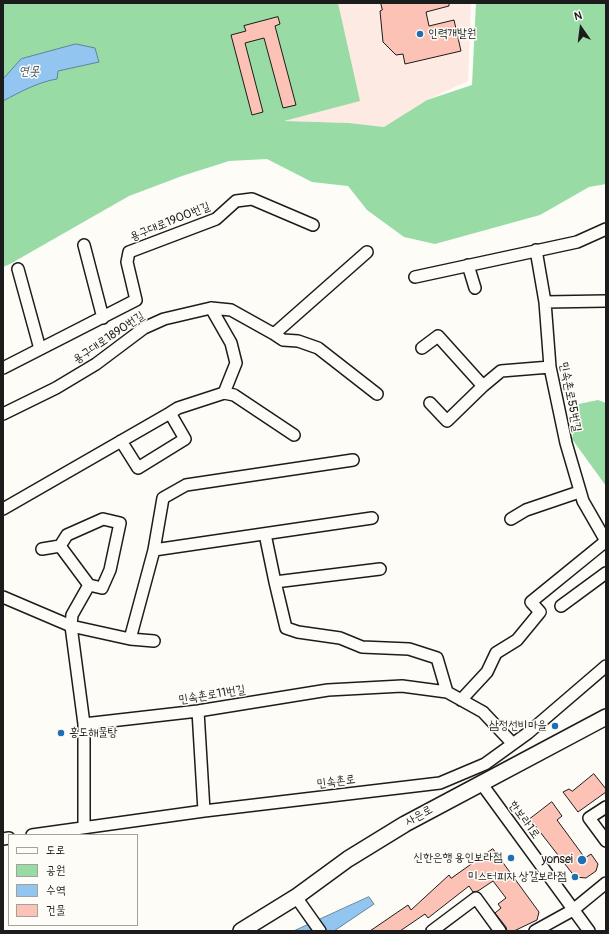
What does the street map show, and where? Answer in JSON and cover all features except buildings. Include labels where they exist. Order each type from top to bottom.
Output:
[{"type":"main road","name":"사은로","points":[[241,931],[299,902],[348,859],[405,824],[606,717]]},
{"type":"street","name":"용구대로1900번길","points":[[3,368],[136,300],[127,262],[129,252],[216,219],[236,201],[252,199],[313,225]]},
{"type":"street","points":[[415,277],[577,242],[606,229]]},
{"type":"street","points":[[84,245],[103,318]]},
{"type":"street","name":"민속촌로55번길","points":[[536,250],[545,302],[550,367],[566,443],[579,492],[606,541]]},
{"type":"street","points":[[274,334],[367,252]]},
{"type":"street","points":[[468,265],[475,288]]},
{"type":"street","points":[[18,269],[40,349]]},
{"type":"street","points":[[545,302],[606,301]]},
{"type":"street","points":[[210,308],[231,343],[236,363],[224,393]]},
{"type":"street","name":"용구대로1890번길","points":[[3,414],[56,388],[96,364],[144,328],[164,319],[210,308],[231,310],[283,340],[298,341],[318,348],[377,394]]},
{"type":"street","points":[[422,348],[438,336],[483,386]]},
{"type":"street","points":[[430,403],[447,421],[483,386],[501,371],[550,367]]},
{"type":"street","points":[[3,509],[178,408],[224,393],[234,395],[294,435]]},
{"type":"street","points":[[121,441],[138,468],[185,439],[170,413]]},
{"type":"street","points":[[130,639],[154,550],[163,498],[186,485],[353,460]]},
{"type":"street","points":[[511,520],[526,510],[579,492]]},
{"type":"street","points":[[42,549],[60,546],[67,536],[103,519],[121,518],[110,570],[102,588],[89,585],[60,546]]},
{"type":"street","points":[[154,550],[372,518]]},
{"type":"street","points":[[265,534],[286,628],[298,632],[340,638],[362,647],[409,649],[428,654],[437,658],[447,692]]},
{"type":"street","points":[[461,700],[487,672],[496,654],[517,640],[540,612],[531,602],[606,541]]},
{"type":"street","points":[[275,582],[380,569]]},
{"type":"street","points":[[561,606],[606,573]]},
{"type":"street","points":[[84,827],[84,724],[71,626],[72,615],[89,585]]},
{"type":"street","points":[[3,597],[71,626],[130,639],[154,641]]},
{"type":"street","name":"민속촌로","points":[[38,834],[204,811],[440,783],[485,764],[528,733],[606,666]]},
{"type":"street","name":"민속촌로11번길","points":[[84,724],[198,711],[335,689],[402,686],[447,692],[483,712],[513,744]]},
{"type":"street","points":[[198,711],[204,811]]},
{"type":"street","name":"한보라1로","points":[[481,783],[572,910],[589,931]]},
{"type":"street","points":[[606,807],[589,818],[606,841]]},
{"type":"street","points":[[535,931],[572,910],[606,883]]},
{"type":"street","points":[[432,931],[476,898],[500,931]]},
{"type":"street","points":[[299,902],[320,931]]},
{"type":"shaded area","points":[[3,3],[471,3],[468,81],[427,100],[384,127],[349,123],[282,121]]},
{"type":"green space","points":[[3,3],[338,3],[360,101],[284,121],[349,123],[384,127],[427,100],[472,85],[476,3],[606,3],[606,184],[589,187],[540,215],[435,244],[404,237],[367,210],[348,186],[312,182],[267,159],[229,161],[182,176],[129,196],[3,267]]},
{"type":"green space","points":[[598,400],[606,403],[606,486],[572,439],[579,404]]},
{"type":"water","name":"연못","points":[[76,44],[95,48],[99,62],[58,71],[57,79],[36,85],[3,101],[3,79],[21,59]]},
{"type":"water","points":[[369,897],[374,904],[334,931],[294,931]]},
{"type":"place","name":"인력개발원","points":[[420,34]]},
{"type":"place","name":"삼정선비마을","points":[[555,726]]},
{"type":"place","name":"홍도해물탕","points":[[61,733]]},
{"type":"place","name":"신한은행 용인보라점","points":[[511,858]]},
{"type":"place","name":"yonsei","points":[[582,860]]},
{"type":"place","name":"미스터피자 상갈보라점","points":[[575,877]]}]
